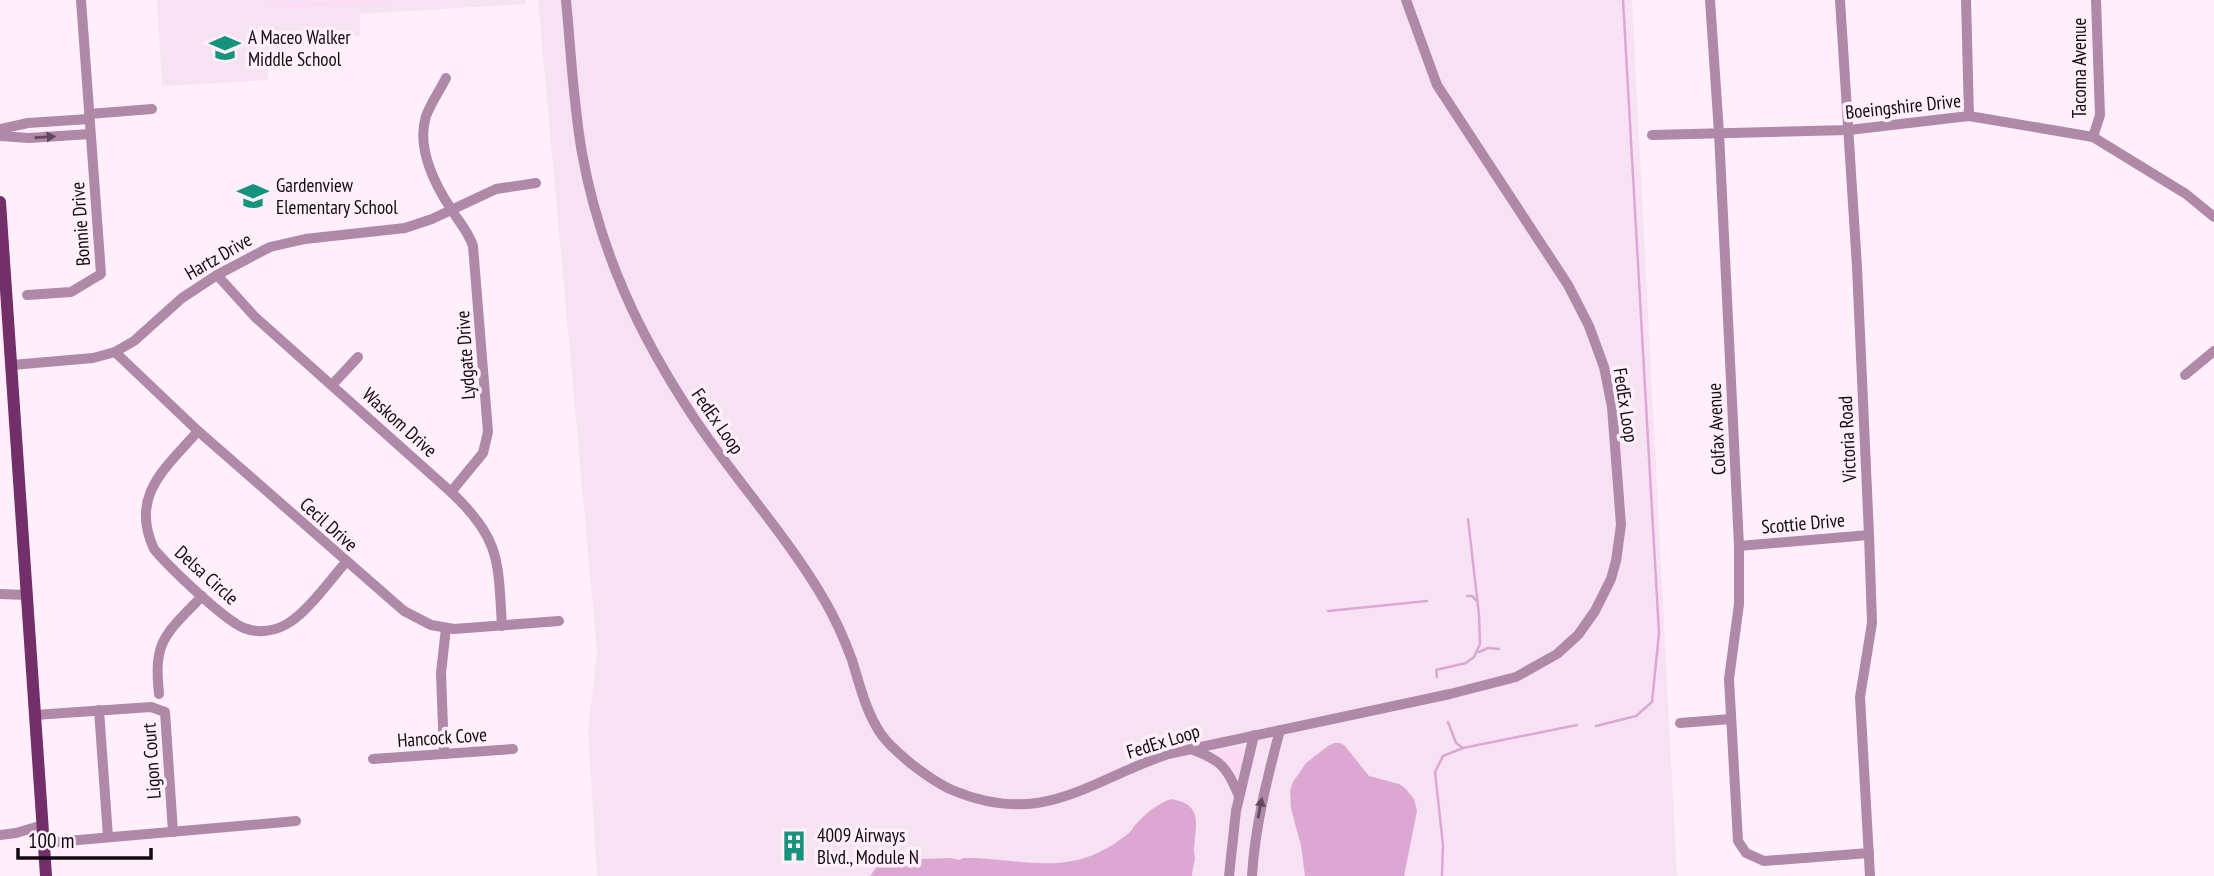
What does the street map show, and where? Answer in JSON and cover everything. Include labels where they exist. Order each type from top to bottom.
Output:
[{"type":"main road","points":[[0,202],[3,300],[12,365],[46,876]]},
{"type":"street","name":"Bonnie Drive","points":[[27,295],[71,292],[101,274],[81,0]]},
{"type":"street","name":"FedEx Loop","points":[[566,0],[575,108],[584,165],[595,209],[629,304],[656,359],[696,421],[793,553],[825,602],[844,639],[869,712],[888,742],[915,767],[948,789],[980,800],[1008,804],[1060,799],[1088,789],[1143,762],[1191,748],[1505,681],[1530,671],[1556,654],[1587,624],[1608,587],[1616,561],[1620,506],[1612,407],[1604,367],[1590,326],[1568,285],[1437,85],[1406,0]]},
{"type":"street","name":"Colfax Avenue","points":[[1710,0],[1739,545],[1739,604],[1729,679],[1738,841],[1746,853],[1764,861],[1869,853]]},
{"type":"street","name":"Victoria Road","points":[[1840,0],[1869,535],[1872,623],[1860,697],[1870,876]]},
{"type":"street","points":[[1966,0],[1969,116]]},
{"type":"street","name":"Tacoma Avenue","points":[[2093,137],[2100,114],[2096,0]]},
{"type":"street","name":"Lydgate Drive","points":[[446,78],[427,114],[423,139],[430,169],[451,209],[466,229],[475,256],[488,432],[483,453],[451,492]]},
{"type":"street","points":[[0,129],[28,123],[152,109]]},
{"type":"street","name":"Boeingshire Drive","points":[[1652,135],[1849,130],[1969,116],[2093,137],[2186,194],[2214,218]]},
{"type":"street","points":[[0,136],[29,138],[90,134]]},
{"type":"street","name":"Hartz Drive","points":[[12,365],[93,358],[115,352],[134,341],[182,298],[217,275],[256,253],[281,243],[392,231],[418,224],[496,189],[536,183]]},
{"type":"street","name":"Waskom Drive","points":[[217,275],[255,317],[477,517],[489,539],[497,564],[502,626]]},
{"type":"street","points":[[2185,375],[2214,351]]},
{"type":"street","name":"Cecil Drive","points":[[115,352],[345,562],[404,611],[422,621],[446,628],[464,629],[559,621]]},
{"type":"street","points":[[332,385],[358,357]]},
{"type":"street","name":"Delsa Circle","points":[[198,430],[155,481],[147,497],[145,517],[154,549],[202,596],[238,625],[255,631],[273,630],[296,619],[345,562]]},
{"type":"street","name":"Scottie Drive","points":[[1739,545],[1869,535]]},
{"type":"street","points":[[0,594],[26,595]]},
{"type":"street","points":[[159,694],[160,648],[170,632],[202,596]]},
{"type":"street","points":[[444,754],[441,673],[446,628]]},
{"type":"street","name":"Ligon Court","points":[[35,715],[151,707],[165,712],[173,832]]},
{"type":"street","points":[[99,710],[108,837]]},
{"type":"street","points":[[1679,723],[1731,719]]},
{"type":"street","points":[[1252,876],[1262,800],[1280,730]]},
{"type":"street","points":[[1229,876],[1239,796],[1255,735]]},
{"type":"street","points":[[1191,748],[1223,765],[1239,796]]},
{"type":"street","name":"Hancock Cove","points":[[373,759],[513,749]]},
{"type":"street","points":[[44,843],[296,821]]},
{"type":"street","points":[[0,835],[43,825]]},
{"type":"shaded area","name":"A Maceo Walker Middle School","points":[[157,0],[525,0],[525,4],[360,14],[360,36],[313,40],[267,55],[268,80],[162,86]]},
{"type":"shaded area","points":[[268,0],[293,2],[399,0],[294,8]]},
{"type":"shaded area","points":[[538,0],[1632,0],[1677,876],[597,876],[588,732],[597,652]]},
{"type":"shaded area","points":[[1334,743],[1345,746],[1369,776],[1399,784],[1414,799],[1417,811],[1404,876],[1305,876],[1290,791],[1306,763]]},
{"type":"shaded area","points":[[1235,747],[1244,753],[1239,775],[1236,776],[1216,754],[1218,751]]},
{"type":"shaded area","points":[[1171,799],[1188,805],[1195,816],[1195,859],[1192,876],[870,876],[879,864],[893,860],[975,858],[1038,863],[1074,861],[1111,846],[1130,832],[1152,809]]},
{"type":"waterway","points":[[1596,726],[1636,716],[1652,702],[1659,633],[1623,0]]},
{"type":"waterway","points":[[1437,677],[1436,670],[1466,663],[1474,657],[1480,644],[1468,519]]},
{"type":"waterway","points":[[1467,596],[1476,600]]},
{"type":"waterway","points":[[1328,611],[1427,601]]},
{"type":"waterway","points":[[1479,652],[1488,648],[1499,649]]},
{"type":"waterway","points":[[1448,722],[1456,743],[1463,748]]},
{"type":"waterway","points":[[1442,876],[1443,845],[1435,772],[1443,756],[1463,748],[1577,725]]},
{"type":"place","name":"A Maceo Walker Middle School","points":[[225,48]]},
{"type":"place","name":"Gardenview Elementary School","points":[[253,196]]},
{"type":"place","name":"4009 Airways Blvd., Module N","points":[[794,846]]}]
